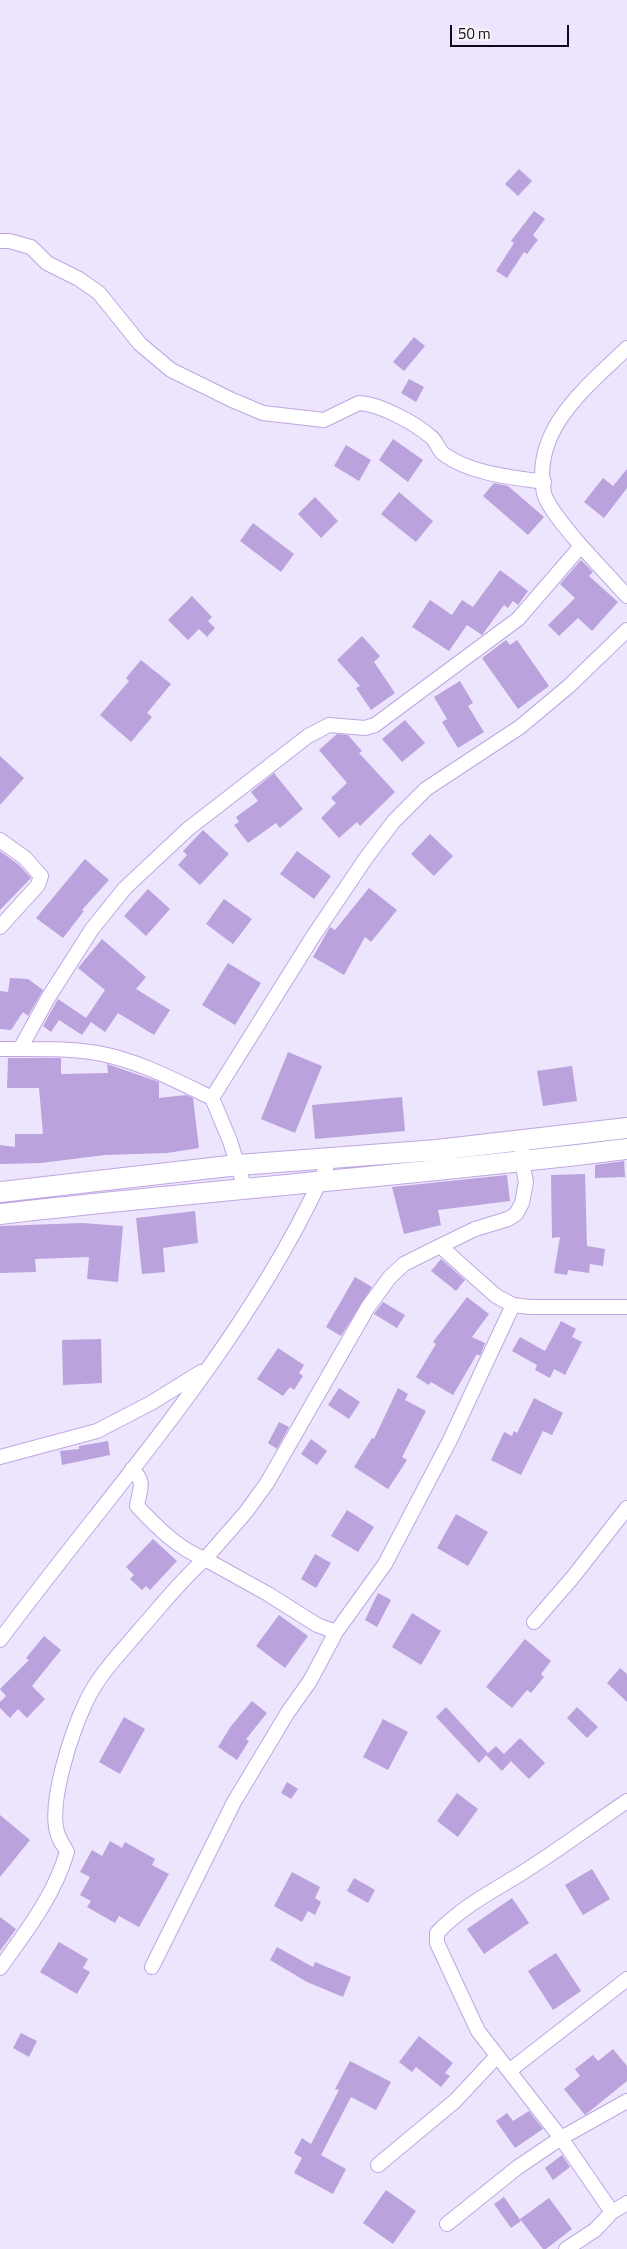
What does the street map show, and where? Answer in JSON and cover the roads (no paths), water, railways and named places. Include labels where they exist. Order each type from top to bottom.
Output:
[{"type":"main road","points":[[0,1192],[238,1165],[522,1140],[627,1128]]},
{"type":"main road","points":[[0,1214],[320,1180],[522,1162],[627,1149]]},
{"type":"main road","points":[[78,1183],[80,1205]]},
{"type":"street","points":[[0,241],[9,241],[31,247],[48,263],[80,279],[99,294],[140,344],[171,370],[232,400],[264,413],[324,420],[359,403],[365,404],[380,408],[418,428],[433,438],[443,454],[464,464],[492,473],[544,482]]},
{"type":"street","points":[[627,348],[568,407],[553,429],[544,450],[544,494],[558,517],[581,546],[627,596]]},
{"type":"street","points":[[20,1049],[48,998],[92,928],[125,888],[188,829],[308,736],[329,726],[365,728],[375,725],[518,619],[581,546]]},
{"type":"street","points":[[212,1098],[312,938],[366,858],[394,821],[426,789],[520,726],[548,704],[627,630]]},
{"type":"street","points":[[0,840],[25,858],[41,876],[38,885],[0,927]]},
{"type":"street","points":[[0,1049],[97,1053],[136,1064],[212,1098],[238,1165],[245,1189]]},
{"type":"street","points":[[0,1968],[46,1901],[64,1862],[67,1852],[58,1835],[56,1824],[58,1794],[75,1731],[86,1701],[119,1655],[188,1574],[205,1559],[246,1512],[267,1483],[368,1307],[390,1278],[404,1264],[475,1228],[508,1219],[516,1214],[522,1203],[526,1182],[522,1162],[522,1140]]},
{"type":"street","points":[[0,1640],[208,1368],[271,1275],[330,1158]]},
{"type":"street","points":[[440,1246],[496,1296],[513,1305],[530,1307],[627,1307]]},
{"type":"street","points":[[152,1967],[234,1802],[288,1712],[310,1681],[336,1632],[385,1564],[450,1440],[513,1305]]},
{"type":"street","points":[[0,1457],[98,1431],[151,1403],[208,1368]]},
{"type":"street","points":[[132,1469],[140,1478],[141,1487],[137,1506],[150,1520],[184,1548],[268,1594],[317,1625],[336,1632]]},
{"type":"street","points":[[534,1622],[573,1578],[627,1508]]},
{"type":"street","points":[[612,2212],[561,2138],[478,2031],[437,1943],[437,1933],[446,1923],[627,1801]]},
{"type":"street","points":[[509,2071],[627,1979]]},
{"type":"street","points":[[378,2165],[455,2101],[497,2056]]},
{"type":"street","points":[[447,2224],[518,2167],[561,2138],[627,2101]]},
{"type":"street","points":[[566,2249],[595,2230],[612,2212],[627,2202]]}]
